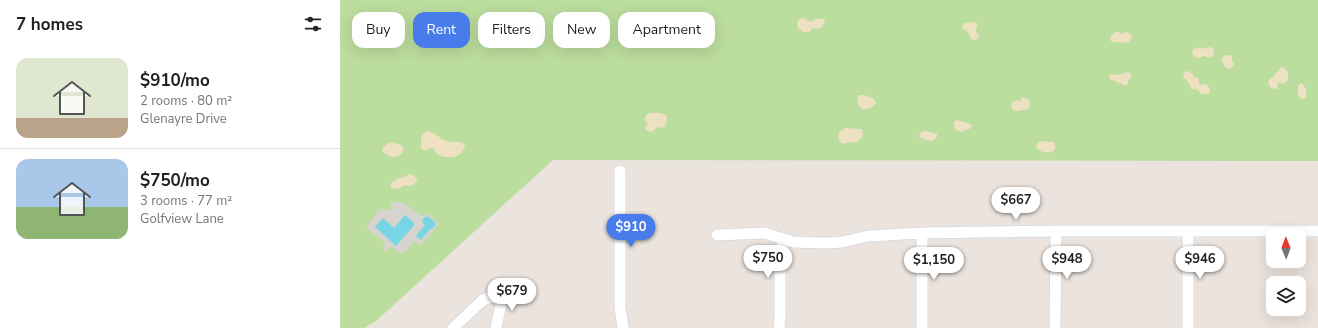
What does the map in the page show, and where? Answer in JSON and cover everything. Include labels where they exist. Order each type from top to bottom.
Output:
[{"type":"street","points":[[620,171],[620,307],[623,328]]},
{"type":"street","points":[[1055,328],[1056,231]]},
{"type":"street","points":[[716,235],[765,233],[801,243],[830,243],[868,236],[922,233],[1056,231],[1318,231]]},
{"type":"street","points":[[1188,231],[1188,328]]},
{"type":"street","points":[[922,233],[922,328]]},
{"type":"street","points":[[779,328],[780,255],[781,248],[786,240]]},
{"type":"street","points":[[453,328],[483,300],[491,297],[499,300],[501,304],[496,328]]},
{"type":"green space","points":[[340,0],[1318,0],[1318,161],[553,160],[376,321],[364,328],[340,328]]},
{"type":"sand","points":[[804,18],[810,22],[815,19],[824,19],[825,21],[822,27],[817,29],[813,28],[809,32],[803,32],[798,28],[797,23],[799,19]]},
{"type":"sand","points":[[965,23],[977,23],[975,31],[979,35],[978,39],[974,40],[971,39],[967,31],[963,30],[962,26]]},
{"type":"sand","points":[[1116,32],[1122,34],[1127,32],[1131,34],[1132,36],[1130,41],[1126,43],[1112,42],[1110,40],[1111,36]]},
{"type":"sand","points":[[1201,47],[1204,49],[1210,47],[1213,48],[1213,56],[1209,58],[1204,56],[1199,58],[1194,57],[1192,53],[1193,49]]},
{"type":"sand","points":[[1225,55],[1230,55],[1232,62],[1234,63],[1234,66],[1230,69],[1225,66],[1223,62],[1222,58]]},
{"type":"sand","points":[[1283,67],[1288,72],[1288,80],[1283,84],[1278,82],[1277,89],[1271,88],[1268,84],[1269,80],[1280,68]]},
{"type":"sand","points":[[1188,71],[1193,74],[1194,78],[1198,77],[1199,85],[1205,84],[1208,86],[1210,90],[1209,94],[1202,94],[1196,89],[1191,89],[1190,85],[1183,76],[1184,72]]},
{"type":"sand","points":[[1128,72],[1132,77],[1128,80],[1128,84],[1126,86],[1110,79],[1109,76],[1111,74],[1119,75]]},
{"type":"sand","points":[[1301,83],[1306,89],[1306,98],[1303,99],[1299,98],[1298,92],[1298,86]]},
{"type":"sand","points":[[858,95],[873,98],[876,102],[875,105],[864,110],[860,108],[857,98]]},
{"type":"sand","points":[[1023,97],[1029,100],[1029,109],[1014,111],[1011,106],[1012,102],[1016,100],[1020,101]]},
{"type":"sand","points":[[651,113],[666,115],[666,124],[663,128],[658,127],[652,132],[647,131],[645,128],[648,123],[644,121],[646,115]]},
{"type":"sand","points":[[957,120],[972,126],[971,128],[962,132],[955,130],[954,123]]},
{"type":"sand","points":[[847,128],[861,129],[863,133],[860,140],[856,143],[850,142],[842,144],[838,134],[841,130]]},
{"type":"sand","points":[[427,131],[450,142],[463,143],[465,145],[464,150],[454,157],[446,157],[438,155],[433,148],[425,150],[422,149],[421,138]]},
{"type":"sand","points":[[926,131],[937,134],[937,137],[932,141],[919,137],[921,132]]},
{"type":"sand","points":[[1041,141],[1054,142],[1055,149],[1050,152],[1040,151],[1037,149],[1036,145]]},
{"type":"sand","points":[[391,142],[403,147],[403,152],[400,155],[390,157],[382,151],[383,147]]},
{"type":"sand","points":[[409,174],[414,175],[417,180],[414,185],[405,185],[398,189],[391,188],[391,184],[395,180]]},
{"type":"shaded area","points":[[391,202],[403,202],[421,216],[428,214],[439,224],[421,245],[415,241],[404,253],[399,253],[391,246],[386,251],[382,248],[386,244],[366,227],[379,210],[391,209]],"holes":[[[425,217],[429,217],[430,229],[421,240],[416,235],[425,225],[423,223]]]},
{"type":"water","points":[[405,215],[415,224],[396,246],[375,227],[383,218],[394,228]]},
{"type":"water","points":[[427,216],[435,222],[436,225],[430,229],[421,240],[416,236],[425,225],[422,222]]}]
